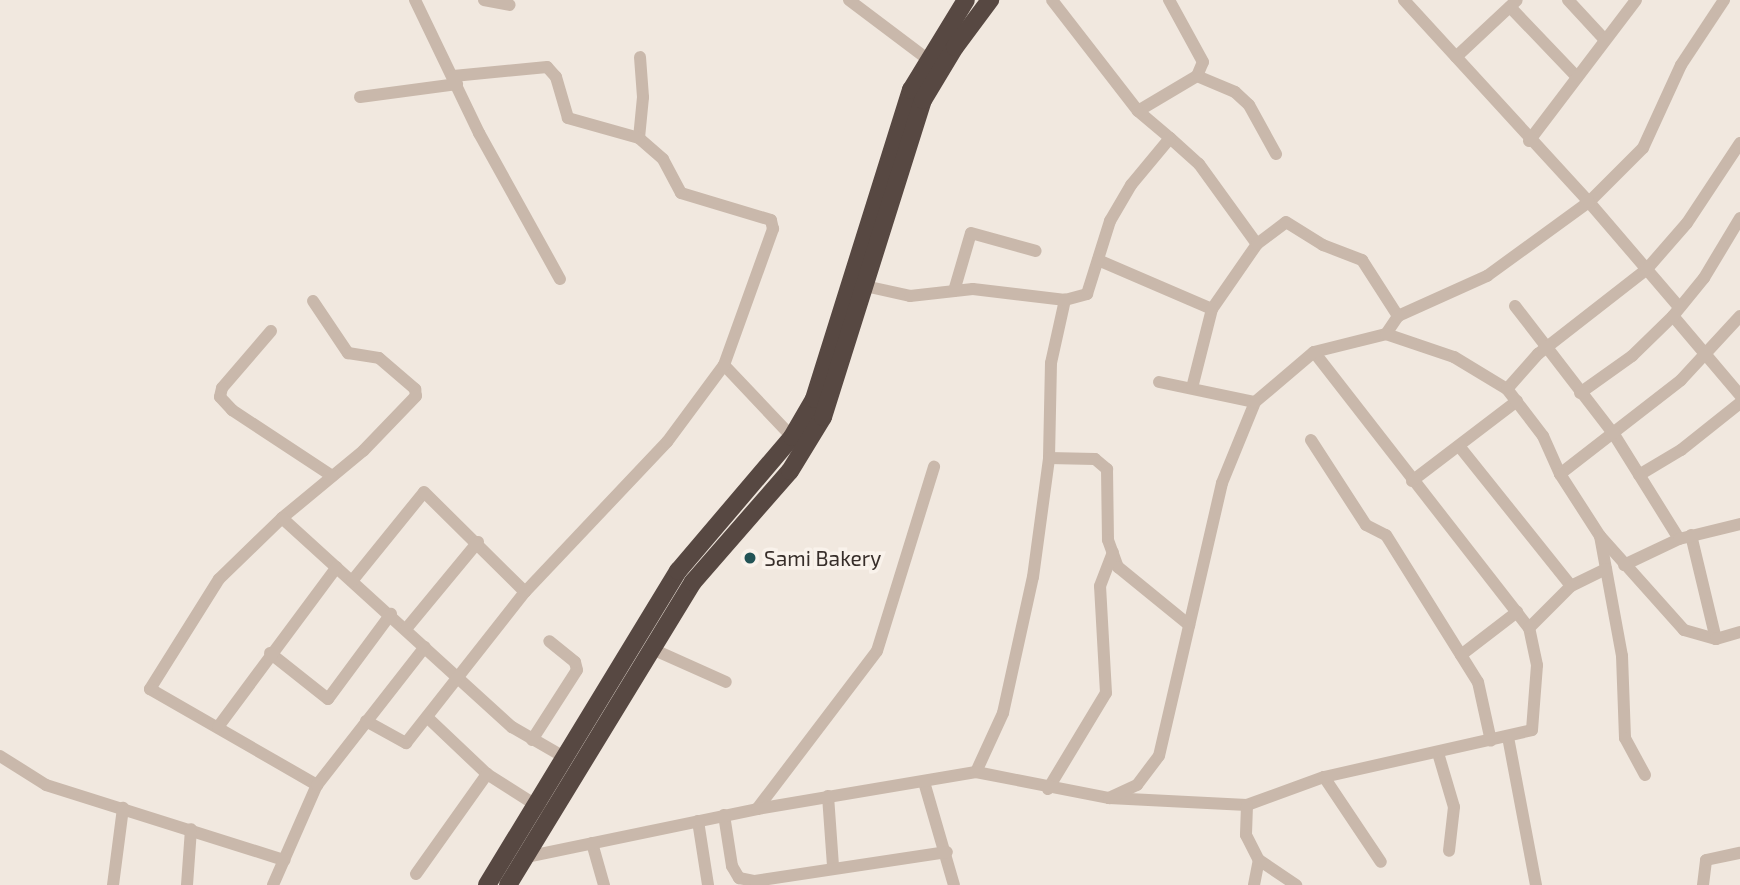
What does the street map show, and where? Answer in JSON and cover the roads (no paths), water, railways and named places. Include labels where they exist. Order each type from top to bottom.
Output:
[{"type":"highway","points":[[508,885],[526,857],[564,757],[678,571],[792,437],[814,399],[832,354],[926,58],[966,0]]},
{"type":"highway","points":[[487,885],[543,810],[693,582],[790,471],[823,417],[866,286],[893,162],[937,74],[990,0]]},
{"type":"street","points":[[415,0],[559,279]]},
{"type":"street","points":[[484,0],[510,5]]},
{"type":"street","points":[[849,0],[926,58]]},
{"type":"street","points":[[1052,0],[1138,111],[1199,164],[1257,244]]},
{"type":"street","points":[[1138,111],[1197,76],[1203,62],[1169,0]]},
{"type":"street","points":[[1404,0],[1529,141],[1589,202],[1646,270],[1740,395]]},
{"type":"street","points":[[1568,0],[1605,40]]},
{"type":"street","points":[[1529,141],[1636,0]]},
{"type":"street","points":[[1386,334],[1398,316],[1487,275],[1589,202],[1643,148],[1681,65],[1724,0]]},
{"type":"street","points":[[1456,57],[1512,3],[1577,77]]},
{"type":"street","points":[[639,138],[643,97],[640,57]]},
{"type":"street","points":[[360,97],[547,67],[556,77],[568,118],[639,138],[663,159],[681,193],[771,220],[772,229],[723,365],[658,452],[525,592],[406,743],[366,721]]},
{"type":"street","points":[[1197,76],[1235,92],[1249,105],[1276,154]]},
{"type":"street","points":[[866,286],[910,296],[994,290],[1065,300],[1087,294],[1110,221],[1130,185],[1170,138]]},
{"type":"street","points":[[1507,389],[1547,348],[1646,270],[1688,223],[1740,143]]},
{"type":"street","points":[[1192,388],[1212,309],[1257,244],[1286,222],[1323,245],[1352,254],[1379,282],[1398,316]]},
{"type":"street","points":[[1580,393],[1632,356],[1676,311],[1704,278],[1738,224]]},
{"type":"street","points":[[954,291],[971,233],[1037,251]]},
{"type":"street","points":[[1098,260],[1212,309]]},
{"type":"street","points":[[976,772],[1003,713],[1033,578],[1049,458],[1051,363],[1065,300]]},
{"type":"street","points":[[313,301],[348,353],[379,358],[415,389],[416,396],[219,579],[149,689],[317,785]]},
{"type":"street","points":[[1515,306],[1615,436],[1639,475],[1685,537],[1721,638]]},
{"type":"street","points":[[1560,474],[1615,436],[1707,354],[1740,316]]},
{"type":"street","points":[[271,331],[222,388],[220,397],[232,410],[332,476]]},
{"type":"street","points":[[1109,798],[1137,785],[1159,756],[1222,483],[1255,402],[1314,352],[1386,334],[1454,357],[1507,389],[1543,436],[1560,474],[1600,536],[1624,565],[1684,630],[1740,644]]},
{"type":"street","points":[[526,857],[724,815],[976,772],[1048,789],[1109,798],[1247,805],[1324,777],[1508,737],[1534,726],[1537,665],[1529,628],[1314,352]]},
{"type":"street","points":[[723,365],[792,437]]},
{"type":"street","points":[[1159,382],[1255,402]]},
{"type":"street","points":[[1412,481],[1517,401]]},
{"type":"street","points":[[1639,475],[1681,450],[1740,403]]},
{"type":"street","points":[[1311,440],[1366,524],[1386,535],[1478,682],[1491,741]]},
{"type":"street","points":[[1459,446],[1571,586]]},
{"type":"street","points":[[1049,458],[1095,459],[1107,469],[1108,540],[1118,567],[1189,625]]},
{"type":"street","points":[[757,809],[877,651],[934,467]]},
{"type":"street","points":[[352,581],[424,492],[478,542],[525,592]]},
{"type":"street","points":[[282,518],[532,740],[564,757]]},
{"type":"street","points":[[1624,565],[1685,537],[1740,524]]},
{"type":"street","points":[[1600,536],[1622,656],[1625,738],[1645,775]]},
{"type":"street","points":[[406,629],[478,542]]},
{"type":"street","points":[[1048,789],[1106,693],[1100,586],[1112,552]]},
{"type":"street","points":[[218,727],[270,653],[337,567]]},
{"type":"street","points":[[1529,628],[1571,586],[1606,569]]},
{"type":"street","points":[[1461,655],[1517,612]]},
{"type":"street","points":[[270,653],[328,699],[391,614]]},
{"type":"street","points":[[1721,638],[1740,632]]},
{"type":"street","points":[[532,740],[577,670],[575,662],[549,640]]},
{"type":"street","points":[[273,885],[317,785],[425,647]]},
{"type":"street","points":[[650,648],[726,682]]},
{"type":"street","points":[[428,718],[487,774],[543,810]]},
{"type":"street","points":[[1508,737],[1536,885]]},
{"type":"street","points":[[1438,753],[1454,807],[1450,851]]},
{"type":"street","points":[[0,756],[46,785],[284,860]]},
{"type":"street","points":[[416,874],[487,774]]},
{"type":"street","points":[[1324,777],[1381,862]]},
{"type":"street","points":[[924,782],[947,852],[954,885]]},
{"type":"street","points":[[828,796],[833,866]]},
{"type":"street","points":[[1247,805],[1246,835],[1259,860],[1296,885]]},
{"type":"street","points":[[113,885],[123,808]]},
{"type":"street","points":[[724,815],[732,866],[739,878],[755,881],[793,877],[833,866],[947,852]]},
{"type":"street","points":[[698,821],[708,885]]},
{"type":"street","points":[[187,885],[191,829]]},
{"type":"street","points":[[592,843],[604,885]]},
{"type":"street","points":[[1703,885],[1706,860],[1740,853]]},
{"type":"street","points":[[1254,885],[1259,860]]},
{"type":"place","name":"Sami Bakery","points":[[750,558]]}]
